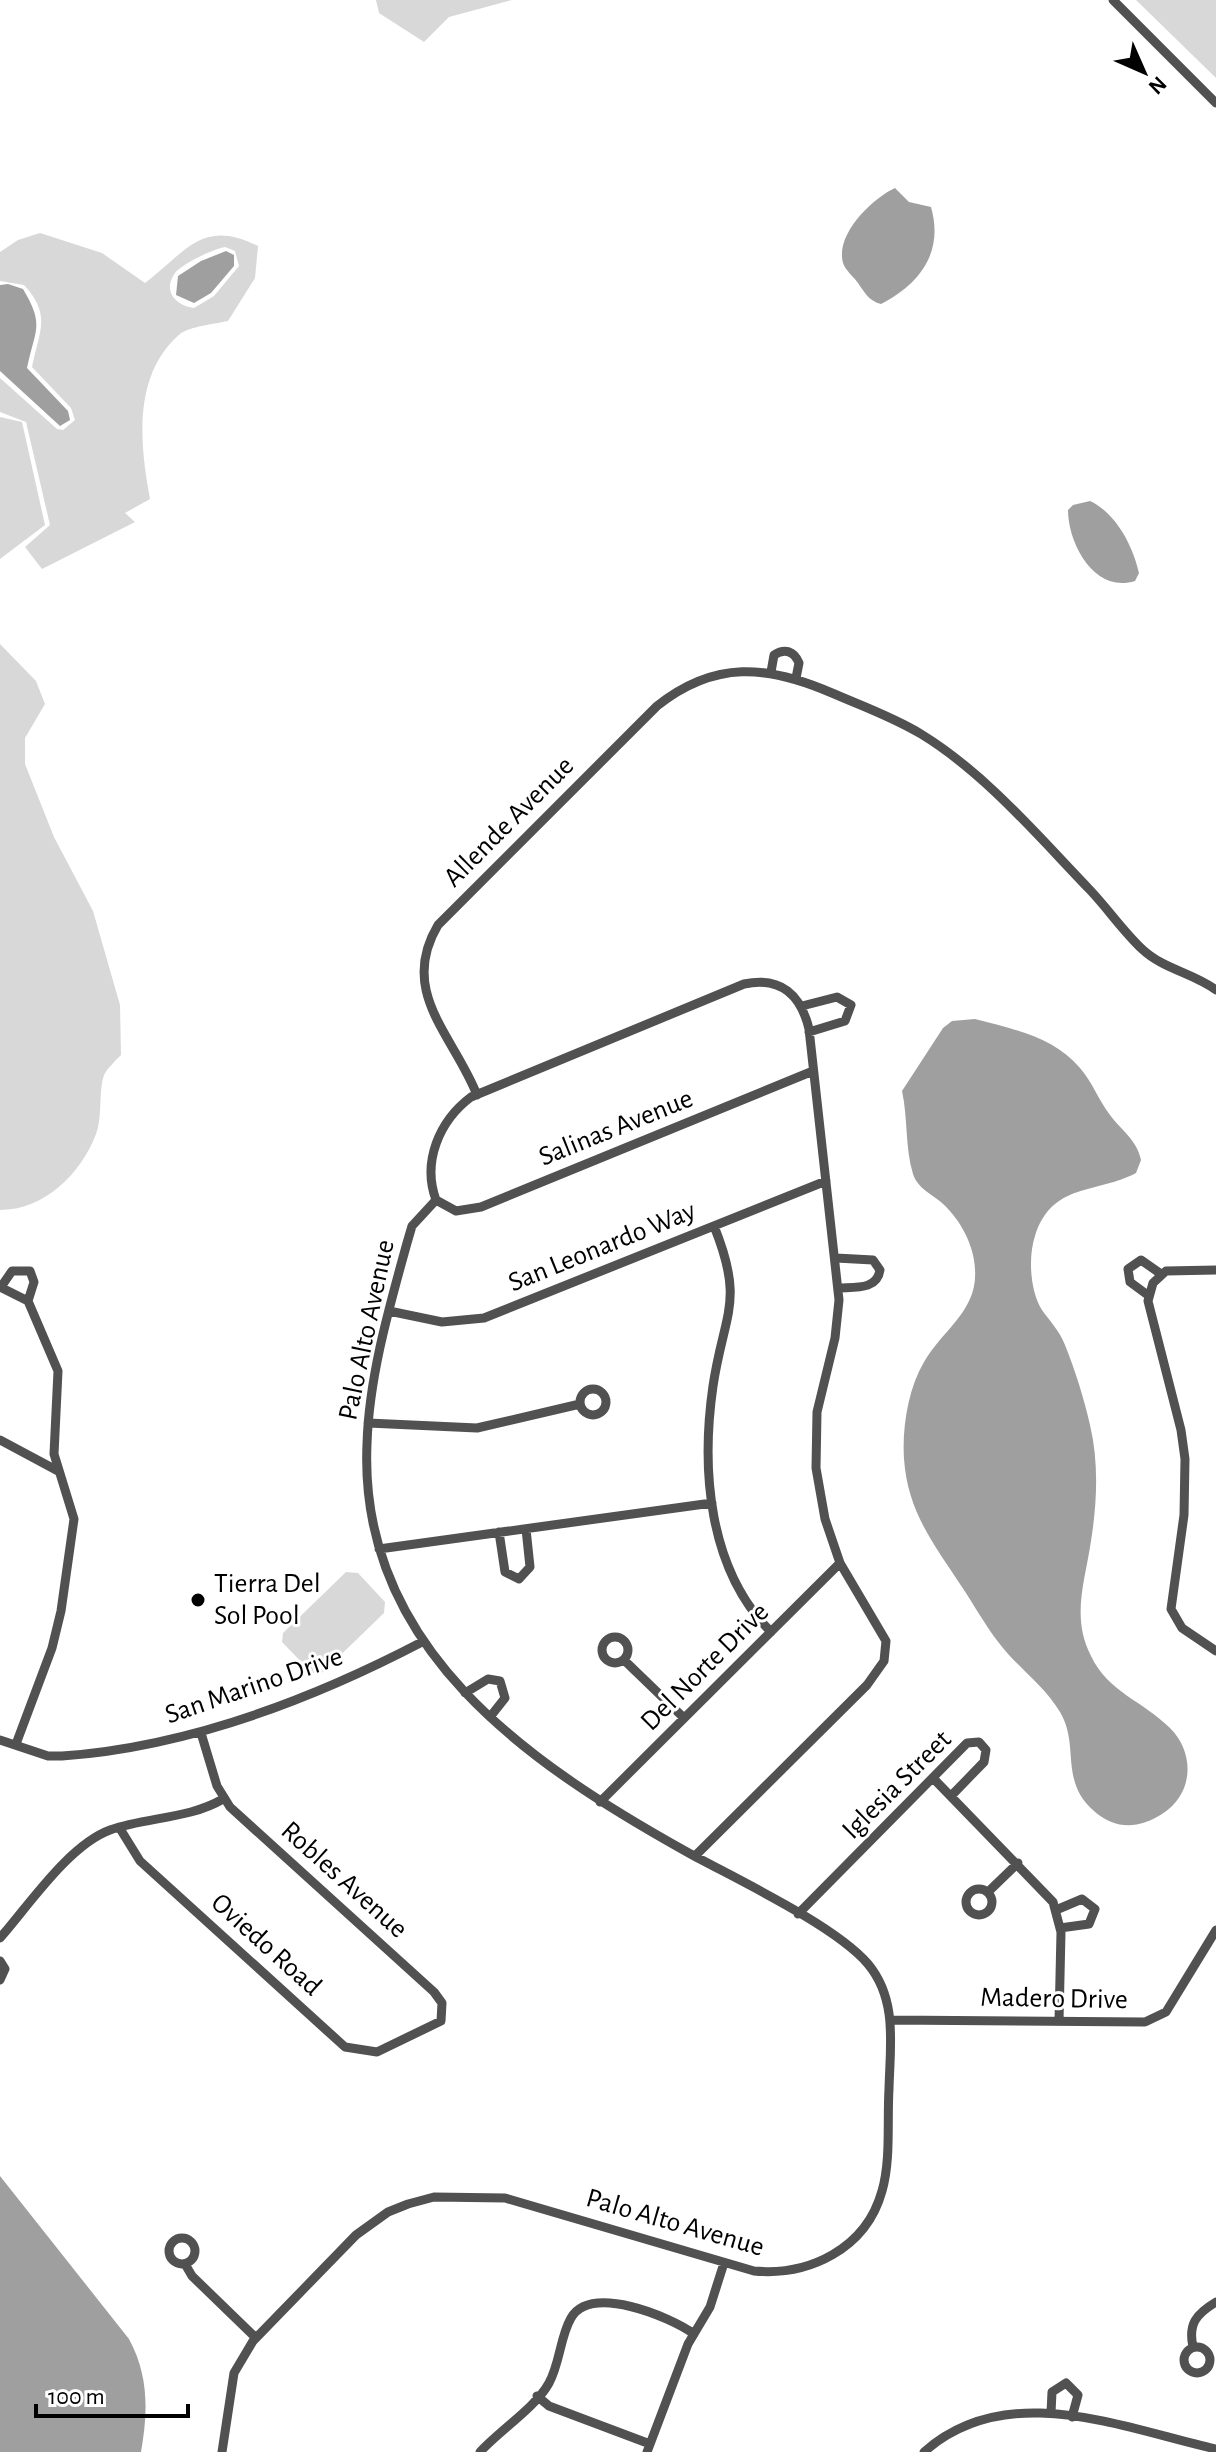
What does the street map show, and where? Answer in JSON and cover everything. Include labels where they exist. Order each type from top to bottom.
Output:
[{"type":"street","points":[[1113,0],[1216,103]]},
{"type":"street","points":[[771,672],[774,655],[786,651],[796,657],[796,678]]},
{"type":"street","name":"Allende Avenue","points":[[477,1095],[461,1058],[426,998],[424,963],[438,925],[674,693],[743,670],[796,678],[900,722],[941,747],[1063,862],[1145,952],[1216,990]]},
{"type":"street","points":[[436,1200],[431,1187],[436,1140],[454,1111],[477,1095],[744,984],[773,982],[793,993],[802,1006],[809,1032],[839,1288],[835,1338],[817,1412],[815,1455],[825,1519],[840,1563],[857,1596],[883,1632],[886,1641],[884,1661],[867,1685],[695,1856]]},
{"type":"street","points":[[802,1006],[837,997],[851,1005],[845,1021],[809,1032]]},
{"type":"street","name":"Salinas Avenue","points":[[436,1200],[456,1211],[481,1207],[813,1071]]},
{"type":"street","name":"San Leonardo Way","points":[[389,1311],[442,1322],[484,1318],[826,1181]]},
{"type":"street","name":"Palo Alto Avenue","points":[[222,2452],[234,2373],[256,2338],[372,2222],[408,2204],[434,2197],[505,2198],[724,2263],[762,2272],[801,2270],[835,2254],[864,2228],[882,2192],[885,2176],[891,2020],[880,1982],[869,1964],[838,1938],[600,1802],[490,1717],[465,1693],[422,1642],[406,1615],[379,1549],[367,1472],[368,1423],[389,1311],[412,1226],[436,1200]]},
{"type":"street","points":[[714,1226],[728,1265],[732,1299],[710,1418],[708,1456],[712,1503],[735,1585],[748,1607],[771,1632]]},
{"type":"street","points":[[836,1258],[873,1260],[880,1270],[878,1279],[871,1284],[839,1288]]},
{"type":"street","points":[[1149,1296],[1130,1282],[1127,1273],[1131,1265],[1146,1261],[1161,1274]]},
{"type":"street","points":[[1216,1270],[1173,1268],[1153,1283],[1149,1296],[1149,1310],[1181,1430],[1185,1459],[1184,1515],[1171,1609],[1182,1628],[1216,1651]]},
{"type":"street","points":[[16,1744],[52,1648],[74,1533],[70,1504],[54,1454],[58,1371],[28,1301],[1,1287],[12,1271],[30,1271],[34,1282],[28,1301]]},
{"type":"street","points":[[368,1423],[477,1428],[580,1404]]},
{"type":"street","points":[[0,1440],[58,1471]]},
{"type":"street","points":[[379,1549],[712,1503]]},
{"type":"street","points":[[499,1532],[505,1572],[519,1579],[530,1567],[526,1529]]},
{"type":"street","name":"Del Norte Drive","points":[[600,1802],[840,1563]]},
{"type":"street","name":"San Marino Drive","points":[[0,1740],[48,1756],[62,1756],[201,1733],[372,1668],[422,1642]]},
{"type":"street","points":[[624,1660],[684,1718]]},
{"type":"street","points":[[465,1693],[488,1679],[500,1681],[504,1686],[505,1698],[490,1717]]},
{"type":"street","name":"Robles Avenue","points":[[201,1733],[223,1799],[442,2003],[441,2021],[406,2039]]},
{"type":"street","name":"Iglesia Street","points":[[798,1914],[967,1743],[983,1745],[984,1762],[951,1796]]},
{"type":"street","points":[[933,1778],[1045,1891],[1056,1910],[1060,1928],[1059,2021]]},
{"type":"street","points":[[0,1938],[83,1844],[119,1827],[191,1812],[223,1799]]},
{"type":"street","name":"Oviedo Road","points":[[119,1827],[140,1861],[345,2047],[367,2053],[406,2039]]},
{"type":"street","points":[[988,1892],[1018,1863]]},
{"type":"street","points":[[1056,1910],[1082,1899],[1095,1909],[1089,1924],[1060,1928]]},
{"type":"street","name":"Madero Drive","points":[[891,2020],[1145,2022],[1160,2017],[1216,1930]]},
{"type":"street","points":[[0,1961],[5,1969],[0,1980]]},
{"type":"street","points":[[537,2396],[549,2406],[648,2448],[694,2334],[710,2307],[724,2263]]},
{"type":"street","points":[[185,2264],[192,2276],[256,2338]]},
{"type":"street","points":[[480,2452],[550,2382],[570,2320],[592,2303],[610,2302],[661,2317],[694,2334]]},
{"type":"street","points":[[1193,2347],[1191,2325],[1201,2311],[1216,2302]]},
{"type":"street","points":[[1051,2413],[1052,2392],[1066,2383],[1078,2395],[1072,2417]]},
{"type":"street","points":[[924,2452],[948,2434],[987,2416],[1024,2411],[1072,2417],[1216,2449]]},
{"type":"shaded area","points":[[376,0],[512,0],[449,17],[424,42],[379,13]]},
{"type":"shaded area","points":[[1136,0],[1216,0],[1216,78]]},
{"type":"shaded area","points":[[895,188],[909,202],[931,207],[934,238],[926,265],[907,287],[881,304],[868,296],[846,268],[842,252],[850,229],[858,218],[876,200]]},
{"type":"shaded area","points":[[40,233],[102,253],[145,283],[184,250],[209,237],[223,235],[258,246],[255,278],[228,321],[180,334],[154,369],[147,390],[142,434],[150,499],[125,513],[135,522],[42,569],[25,547],[50,525],[26,422],[0,412],[0,378],[57,429],[63,430],[75,420],[71,408],[32,367],[41,324],[41,315],[33,296],[24,285],[0,281],[0,252],[18,240]],"holes":[[[220,248],[235,251],[239,266],[214,296],[194,308],[187,307],[173,296],[171,280],[179,269]]]},
{"type":"shaded area","points":[[226,251],[234,255],[234,266],[211,293],[194,303],[176,295],[178,276],[201,261]]},
{"type":"shaded area","points":[[0,285],[23,289],[34,311],[36,328],[27,368],[68,411],[70,420],[60,426],[0,371]]},
{"type":"shaded area","points":[[0,417],[22,422],[45,525],[0,559]]},
{"type":"shaded area","points":[[1090,501],[1108,514],[1128,542],[1139,573],[1135,581],[1121,583],[1108,580],[1086,563],[1079,551],[1069,523],[1068,510],[1073,505]]},
{"type":"shaded area","points":[[0,644],[36,681],[45,704],[25,738],[25,764],[54,837],[93,911],[120,1005],[121,1055],[103,1079],[96,1134],[71,1176],[31,1204],[0,1210]]},
{"type":"shaded area","points":[[975,1019],[1032,1036],[1070,1057],[1085,1074],[1110,1115],[1133,1141],[1141,1160],[1136,1173],[1077,1192],[1052,1206],[1035,1236],[1031,1264],[1038,1302],[1065,1345],[1093,1439],[1096,1498],[1081,1599],[1085,1642],[1107,1679],[1170,1728],[1184,1750],[1187,1762],[1185,1785],[1172,1806],[1153,1819],[1136,1825],[1110,1822],[1083,1799],[1073,1775],[1069,1737],[1060,1712],[1006,1652],[984,1622],[932,1542],[917,1512],[906,1478],[904,1435],[914,1384],[924,1362],[971,1297],[975,1269],[969,1242],[960,1225],[949,1209],[915,1179],[902,1091],[943,1028],[952,1021]]},
{"type":"shaded area","points":[[346,1572],[358,1573],[385,1602],[384,1613],[322,1673],[312,1673],[282,1642],[283,1633]]},
{"type":"shaded area","points":[[0,2176],[129,2339],[136,2353],[145,2394],[141,2452],[0,2452]]},
{"type":"place","name":"Tierra Del Sol Pool","points":[[198,1600]]}]
